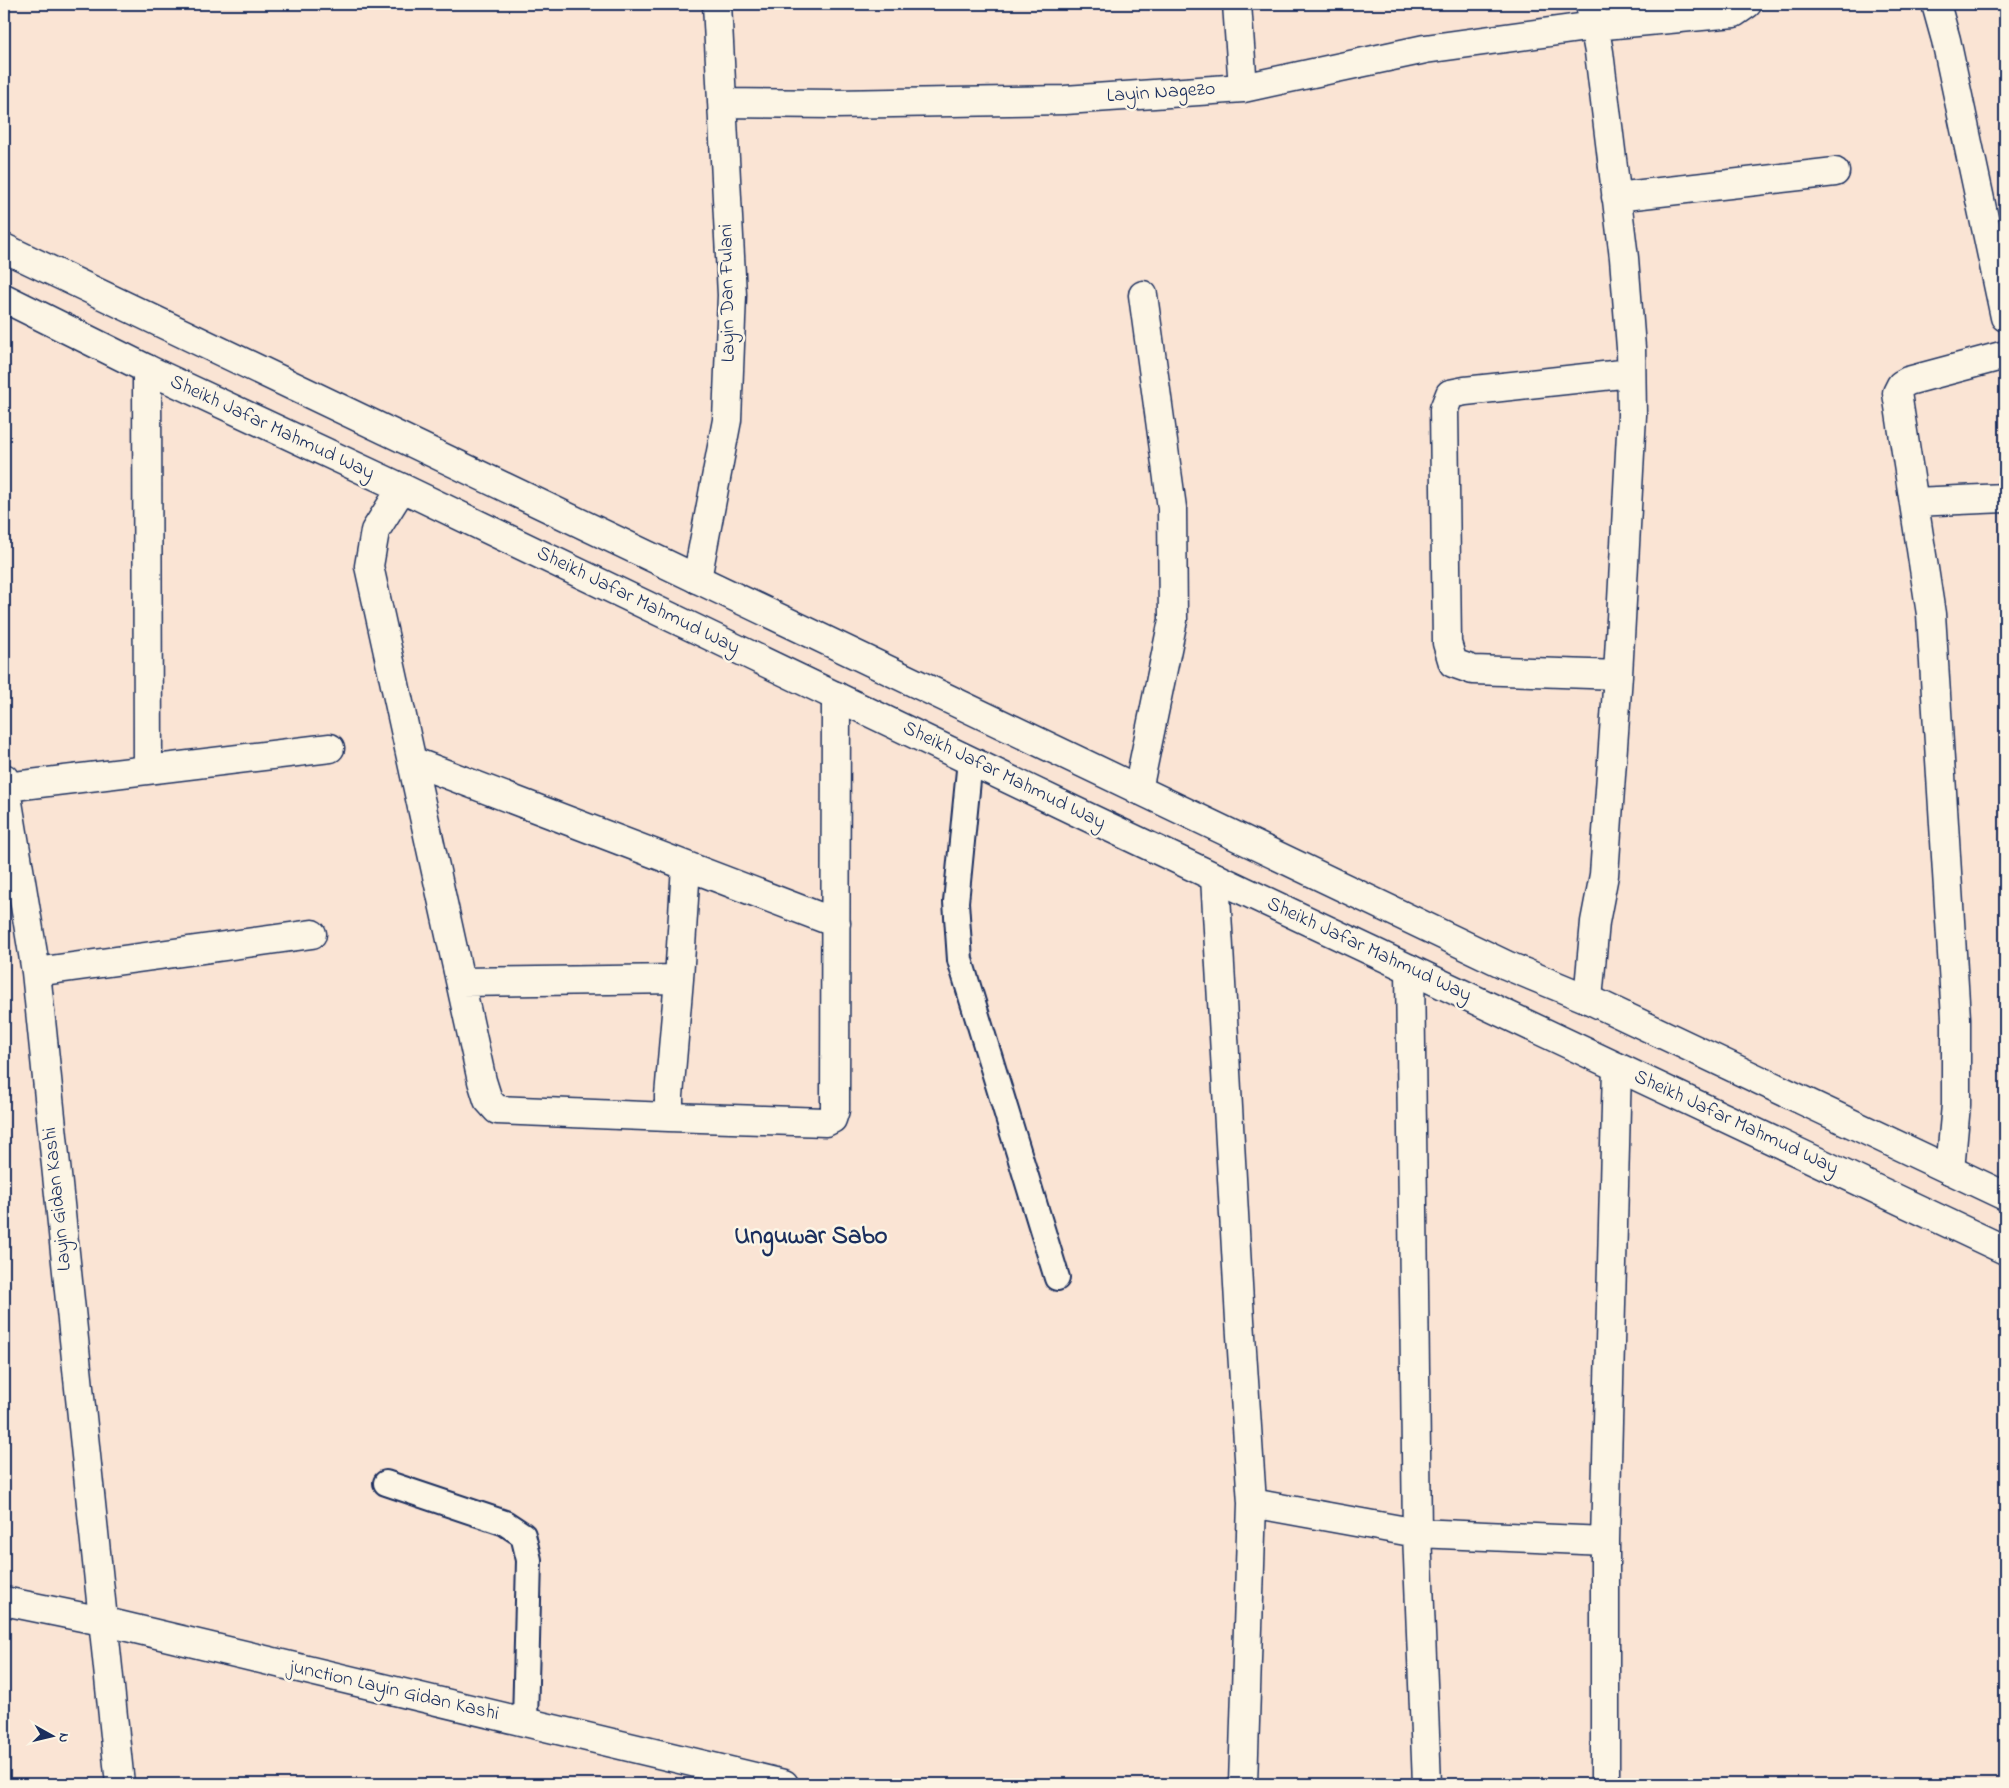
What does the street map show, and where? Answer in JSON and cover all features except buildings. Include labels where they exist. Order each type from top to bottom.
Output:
[{"type":"street","name":"Layin Dan Fulani","points":[[697,580],[727,420],[732,295],[717,4]]},
{"type":"street","points":[[1237,4],[1243,88]]},
{"type":"street","name":"Layin Nagezo","points":[[722,103],[835,104],[1065,100],[1243,88],[1592,15],[1734,13],[1747,4]]},
{"type":"street","points":[[1936,4],[1946,40],[2005,317]]},
{"type":"street","points":[[1588,999],[1595,922],[1604,875],[1618,675],[1632,415],[1630,330],[1616,197],[1592,15]]},
{"type":"street","points":[[1616,197],[1835,172]]},
{"type":"street","points":[[4,248],[1506,965],[1588,999],[2005,1196]]},
{"type":"street","points":[[1138,790],[1173,620],[1172,508],[1143,295]]},
{"type":"street","name":"Sheikh Jafar Mahmud Way","points":[[4,298],[147,369],[402,488],[970,760],[2005,1250]]},
{"type":"street","points":[[1950,1170],[1956,1104],[1956,1018],[1931,614],[1897,393],[1901,385],[1908,381],[2005,355]]},
{"type":"street","points":[[147,369],[148,770]]},
{"type":"street","points":[[1618,675],[1474,670],[1453,663],[1447,643],[1444,409],[1450,394],[1465,391],[1631,373]]},
{"type":"street","points":[[402,488],[375,531],[369,566],[482,1081],[488,1100],[497,1110],[826,1122],[832,1119],[835,1110],[836,696]]},
{"type":"street","points":[[1914,502],[2005,498]]},
{"type":"street","points":[[5,782],[148,770],[330,748]]},
{"type":"street","points":[[412,761],[836,923]]},
{"type":"street","name":"Layin Gidan Kashi","points":[[5,782],[36,972],[120,1784]]},
{"type":"street","points":[[669,1117],[668,1096],[679,979],[686,866]]},
{"type":"street","points":[[1215,876],[1252,1503],[1242,1784]]},
{"type":"street","points":[[36,972],[312,934]]},
{"type":"street","points":[[1410,969],[1417,1533],[1427,1784]]},
{"type":"street","points":[[461,982],[679,979]]},
{"type":"street","points":[[1605,1784],[1605,1541],[1617,1067]]},
{"type":"street","points":[[1252,1503],[1417,1533],[1605,1541]]},
{"type":"street","name":"junction Layin Gidan Kashi","points":[[4,1601],[102,1621],[784,1784]]},
{"type":"lane","points":[[970,760],[956,902],[960,960],[1057,1278]]},
{"type":"lane","points":[[386,1483],[505,1523],[523,1535],[529,1560],[525,1722]]},
{"type":"district","name":"Unguwar Sabo","points":[[811,1237]]}]
